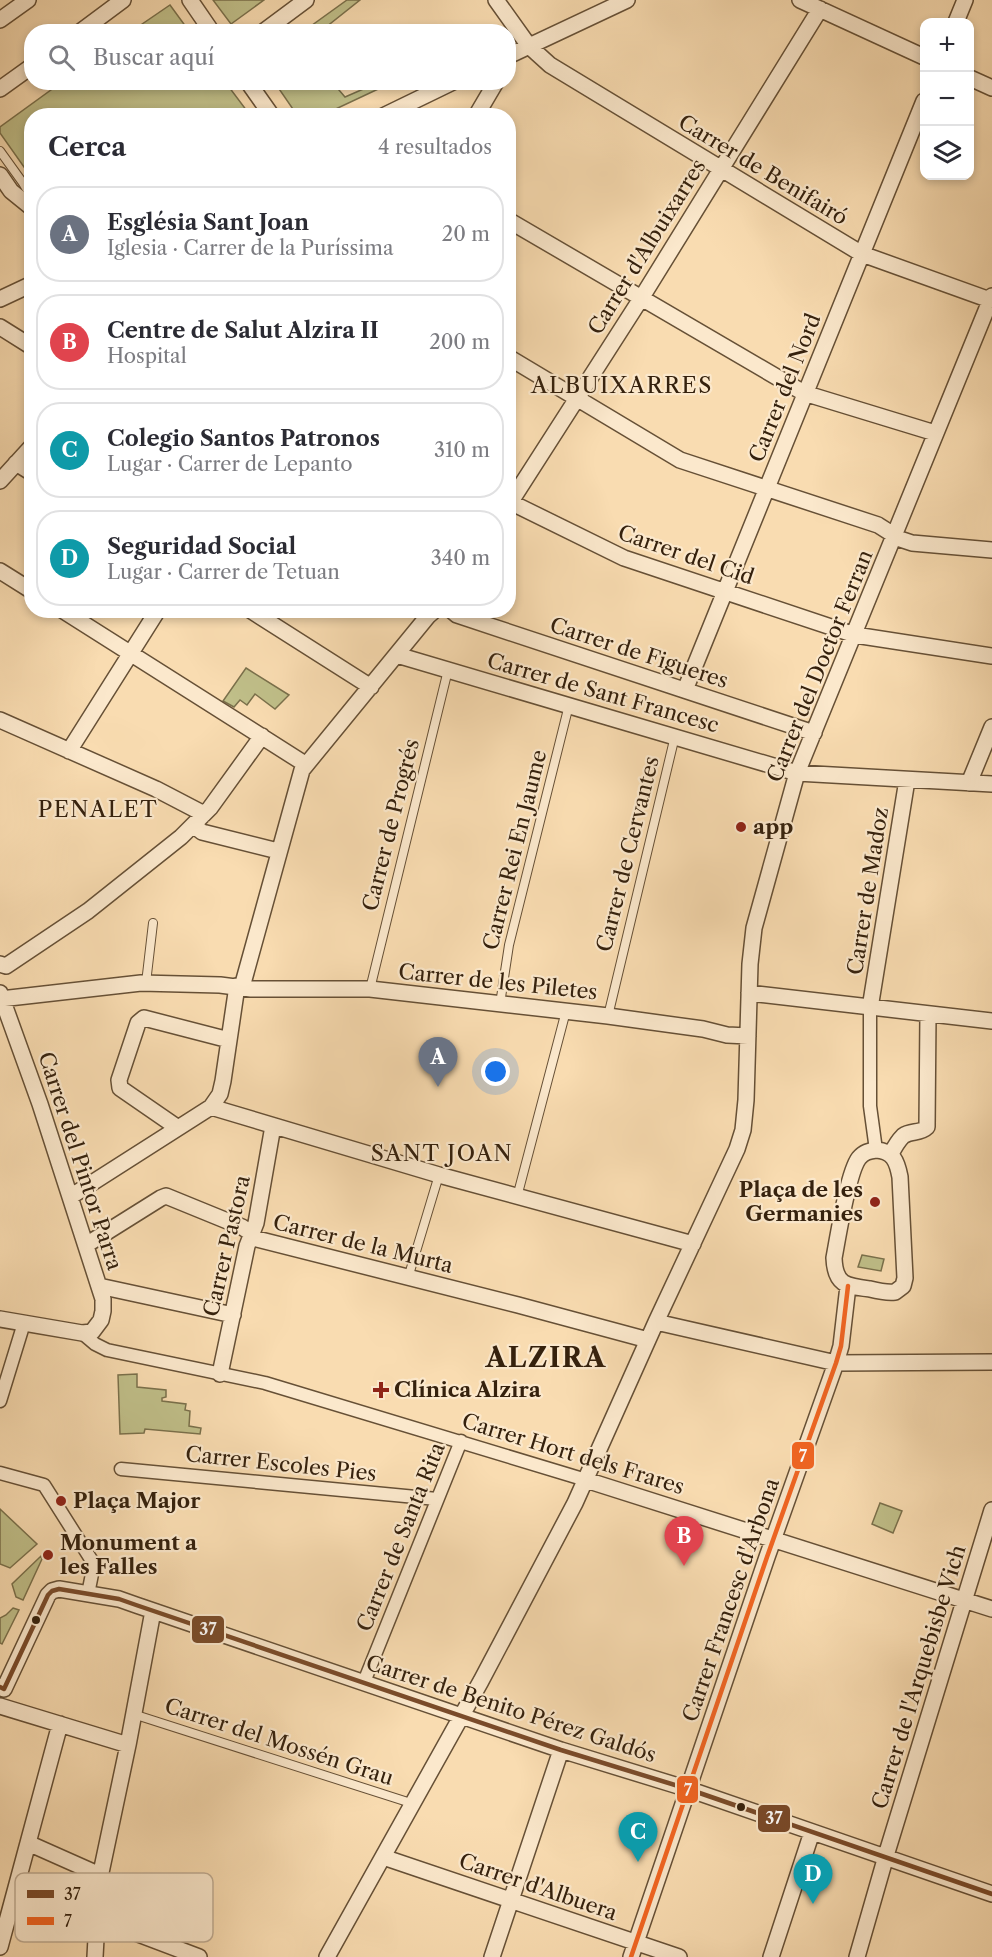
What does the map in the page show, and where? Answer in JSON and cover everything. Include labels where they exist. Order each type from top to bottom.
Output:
[{"type":"street","points":[[0,20],[28,0]]},
{"type":"street","points":[[91,24],[123,0]]},
{"type":"street","points":[[190,0],[206,24]]},
{"type":"street","points":[[274,24],[306,0]]},
{"type":"street","name":"Carrer de Benifairó","points":[[496,0],[504,24]]},
{"type":"street","points":[[516,55],[627,0]]},
{"type":"street","points":[[800,0],[920,55]]},
{"type":"street","points":[[958,18],[965,0]]},
{"type":"street","name":"Carrer d'Albuixarres","points":[[516,492],[642,297],[820,9]]},
{"type":"street","name":"Carrer de Benifairó","points":[[516,55],[550,64],[862,254],[991,298]]},
{"type":"street","points":[[0,89],[24,72]]},
{"type":"street","points":[[974,80],[992,88]]},
{"type":"street","points":[[254,90],[266,108]]},
{"type":"street","points":[[399,108],[437,90]]},
{"type":"street","points":[[481,108],[491,90]]},
{"type":"street","name":"Carrer del Nord","points":[[685,690],[920,111]]},
{"type":"street","points":[[0,175],[11,191],[24,202]]},
{"type":"street","points":[[516,225],[804,393],[935,433]]},
{"type":"street","points":[[0,299],[24,288]]},
{"type":"street","name":"Carrer del Doctor Ferran","points":[[327,1957],[463,1715],[586,1480],[740,1141],[745,1121],[749,993],[754,928],[797,773],[991,298]]},
{"type":"street","points":[[0,327],[24,342]]},
{"type":"street","points":[[516,362],[680,460],[883,527],[895,535],[918,544],[992,550]]},
{"type":"street","points":[[0,481],[24,454]]},
{"type":"street","points":[[16,463],[24,468]]},
{"type":"street","name":"Carrer del Cid","points":[[516,506],[624,558],[855,635],[992,656]]},
{"type":"street","points":[[0,571],[24,586]]},
{"type":"street","points":[[75,618],[305,764]]},
{"type":"street","points":[[69,751],[153,618]]},
{"type":"street","points":[[263,618],[371,687]]},
{"type":"street","points":[[70,1197],[211,1107],[220,1094],[240,987],[299,777],[305,764],[426,618]]},
{"type":"street","name":"Carrer de Figueres","points":[[467,618],[814,733]]},
{"type":"street","name":"Carrer de Sant Francesc","points":[[397,655],[797,773],[992,784]]},
{"type":"street","points":[[0,720],[156,789],[204,814]]},
{"type":"street","points":[[969,783],[992,727]]},
{"type":"street","points":[[2,967],[88,911],[172,845],[204,814],[262,736]]},
{"type":"street","name":"Carrer de Madoz","points":[[870,1008],[907,780]]},
{"type":"street","points":[[193,825],[202,832],[278,851]]},
{"type":"street","name":"Carrer de les Piletes","points":[[1,997],[146,983],[251,989],[370,989],[608,1016],[727,1035],[748,1036]]},
{"type":"street","points":[[749,993],[992,1021]]},
{"type":"street","name":"Carrer del Pintor Parra","points":[[1,997],[70,1197],[104,1306],[101,1320],[92,1332],[82,1333]]},
{"type":"street","points":[[870,1008],[870,1106],[883,1152],[896,1162],[900,1177],[905,1282],[899,1290],[889,1292],[848,1286],[840,1280],[835,1270],[834,1258],[856,1164],[865,1153],[883,1152],[903,1136],[922,1131],[927,1126],[928,1015]]},
{"type":"street","points":[[178,1128],[120,1088],[119,1080],[138,1023],[144,1018],[229,1040]]},
{"type":"street","points":[[211,1107],[439,1175],[693,1244]]},
{"type":"street","name":"Carrer Pastora","points":[[220,1374],[232,1315],[256,1223],[273,1126]]},
{"type":"street","name":"Carrer de la Murta","points":[[86,1245],[166,1196],[242,1227],[251,1237],[648,1340]]},
{"type":"street","points":[[99,1286],[232,1315]]},
{"type":"street","name":"Carrer Francesc d'Arbona","points":[[634,1950],[773,1539],[836,1363],[841,1346],[848,1286]]},
{"type":"street","name":"Carrer Hort dels Frares","points":[[0,1319],[82,1333],[107,1350],[265,1383],[461,1441],[992,1609]]},
{"type":"street","points":[[656,1322],[836,1363],[992,1362]]},
{"type":"street","points":[[0,1401],[24,1323]]},
{"type":"street","name":"Carrer de Santa Rita","points":[[364,1682],[461,1441]]},
{"type":"street","name":"Carrer Escoles Pies","points":[[121,1469],[437,1499]]},
{"type":"street","points":[[0,1473],[44,1485],[94,1564],[88,1594]]},
{"type":"street","name":"Carrer de l'Arquebisbe Vich","points":[[857,1957],[992,1510]]},
{"type":"street","points":[[1,1691],[52,1591],[59,1589],[119,1599],[153,1611],[128,1745],[100,1873]]},
{"type":"street","name":"Carrer de Benito Pérez Galdós","points":[[153,1611],[561,1750],[688,1789],[992,1894]]},
{"type":"street","points":[[0,1706],[128,1745]]},
{"type":"street","points":[[20,1873],[60,1724]]},
{"type":"street","points":[[492,1957],[561,1750]]},
{"type":"street","points":[[771,1957],[812,1832]]},
{"type":"street","points":[[28,1843],[96,1873]]},
{"type":"street","name":"Carrer d'Albuera","points":[[383,1857],[511,1901],[634,1950],[679,1957]]},
{"type":"street","points":[[0,1947],[15,1891]]},
{"type":"street","points":[[95,1942],[95,1957]]},
{"type":"street","points":[[159,1942],[199,1957]]},
{"type":"street","points":[[0,1953],[3,1957]]},
{"type":"street","points":[[0,1953],[12,1957]]},
{"type":"lane","points":[[0,151],[24,185]]},
{"type":"lane","name":"Carrer de Progrés","points":[[370,989],[448,670]]},
{"type":"lane","name":"Carrer Rei En Jaume","points":[[500,1004],[509,945],[569,705]]},
{"type":"lane","name":"Carrer de Cervantes","points":[[608,1016],[675,736]]},
{"type":"lane","points":[[146,983],[153,923]]},
{"type":"lane","points":[[517,1197],[566,1011]]},
{"type":"lane","points":[[408,1278],[439,1175]]},
{"type":"lane","name":"Carrer del Mossén Grau","points":[[133,1714],[414,1804]]},
{"type":"shaded area","points":[[213,0],[264,0],[231,24]]},
{"type":"shaded area","points":[[347,0],[360,0],[330,24],[314,24]]},
{"type":"shaded area","points":[[170,5],[184,24],[142,24]]},
{"type":"shaded area","points":[[51,90],[231,90],[245,108],[26,108]]},
{"type":"shaded area","points":[[280,90],[339,90],[345,97],[361,90],[376,90],[338,108],[292,108]]},
{"type":"shaded area","points":[[24,110],[24,167],[0,133],[0,127]]},
{"type":"shaded area","points":[[246,668],[289,695],[275,709],[255,694],[247,705],[240,700],[234,707],[223,701]]},
{"type":"shaded area","points":[[862,1255],[884,1259],[881,1271],[858,1267]]},
{"type":"shaded area","points":[[137,1374],[137,1387],[166,1390],[166,1397],[162,1398],[162,1401],[186,1404],[185,1410],[190,1411],[189,1426],[201,1428],[200,1434],[145,1429],[144,1433],[120,1434],[118,1375]]},
{"type":"shaded area","points":[[880,1503],[902,1511],[893,1533],[872,1524]]},
{"type":"shaded area","points":[[0,1509],[37,1544],[10,1568],[0,1564]]},
{"type":"shaded area","points":[[41,1556],[42,1559],[23,1600],[16,1597],[12,1584]]},
{"type":"shaded area","points":[[13,1608],[19,1610],[2,1644],[0,1643],[0,1618]]},
{"type":"transit line","name":"7","points":[[631,1957],[767,1557],[836,1363],[841,1346],[848,1286]]},
{"type":"transit line","name":"37","points":[[0,1687],[4,1689],[48,1595],[52,1591],[59,1589],[119,1599],[561,1750],[688,1789],[992,1894]]},
{"type":"place","name":"app","points":[[741,827]]},
{"type":"place","name":"Església Sant Joan","points":[[438,1087]]},
{"type":"place","name":"Plaça de les Germanies","points":[[875,1202]]},
{"type":"place","name":"Clínica Alzira","points":[[381,1390]]},
{"type":"place","name":"Plaça Major","points":[[61,1501]]},
{"type":"place","name":"Monument a les Falles","points":[[48,1555]]},
{"type":"place","name":"Centre de Salut Alzira II","points":[[684,1566]]},
{"type":"place","name":"Colegio Santos Patronos","points":[[638,1862]]},
{"type":"place","name":"Seguridad Social","points":[[813,1904]]},
{"type":"district","name":"ALBUIXARRES","points":[[622,385]]},
{"type":"district","name":"PENALET","points":[[98,809]]},
{"type":"district","name":"SANT JOAN","points":[[442,1153]]},
{"type":"district","name":"ALZIRA","points":[[546,1358]]}]
